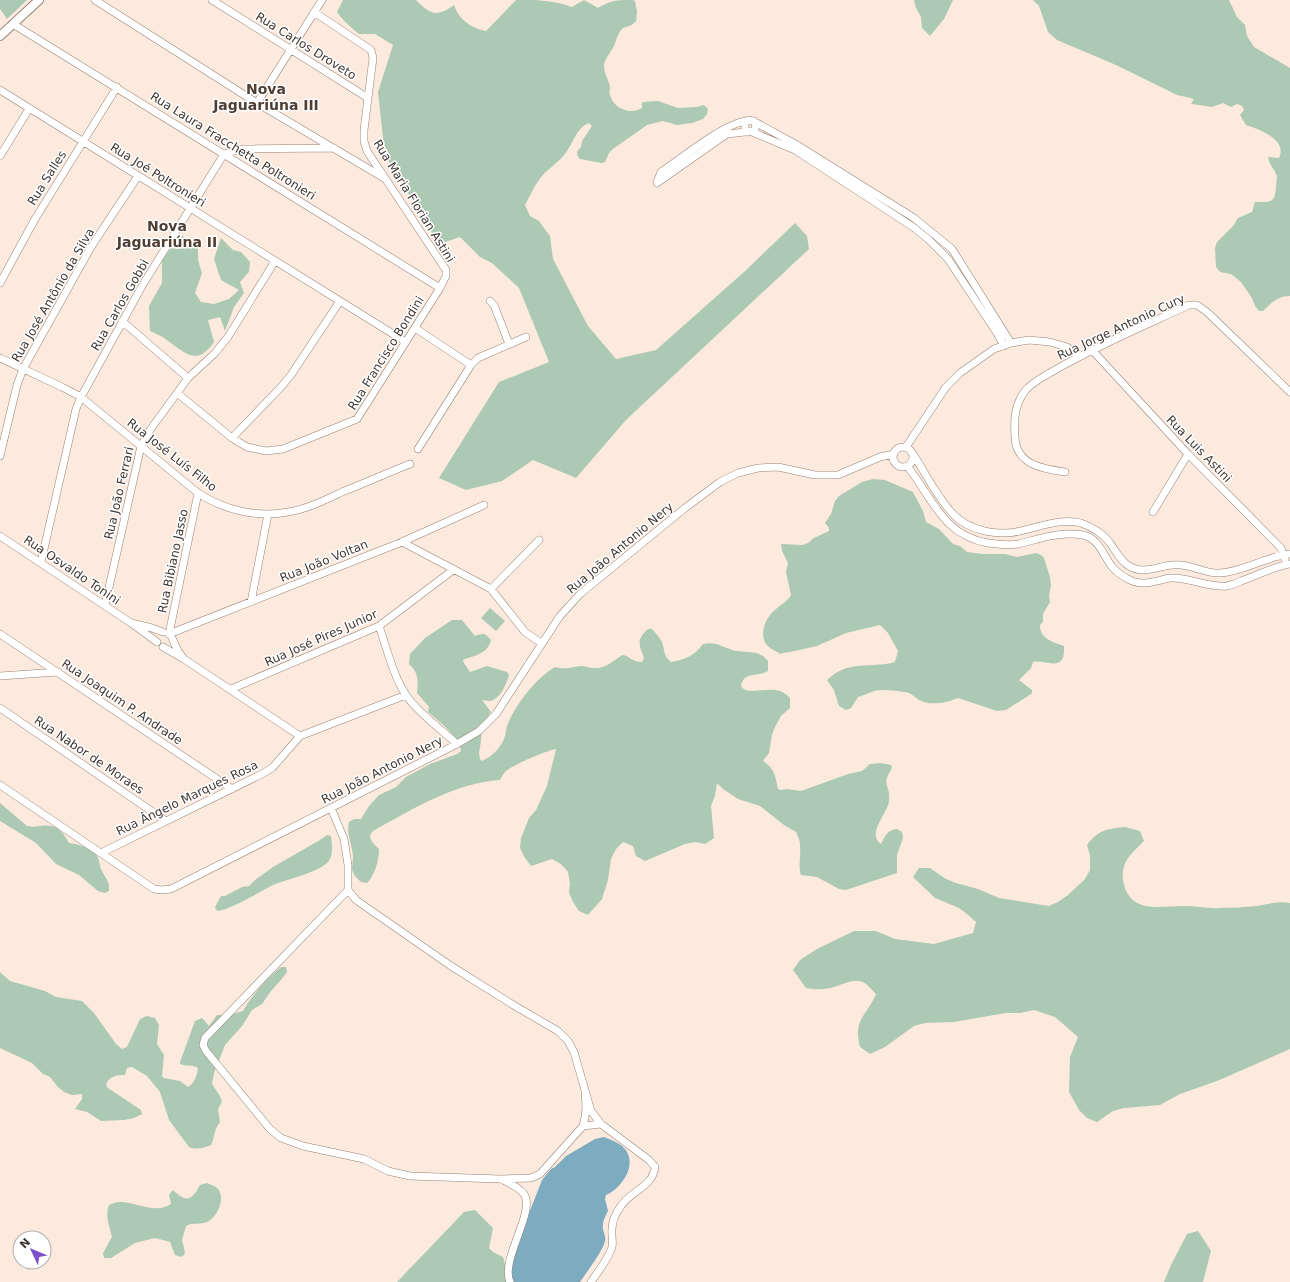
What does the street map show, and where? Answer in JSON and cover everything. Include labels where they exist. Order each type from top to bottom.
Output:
[{"type":"street","points":[[0,36],[39,0]]},
{"type":"street","points":[[95,0],[257,103],[386,179]]},
{"type":"street","name":"Rua Carlos Droveto","points":[[212,0],[368,98]]},
{"type":"street","points":[[257,103],[322,0]]},
{"type":"street","name":"Rua Maria Florian Astini","points":[[314,12],[371,50],[373,58],[364,141],[366,151],[446,270],[446,276],[440,288]]},
{"type":"street","name":"Rua Laura Fracchetta Poltronieri","points":[[13,24],[440,288]]},
{"type":"street","name":"Rua Salles","points":[[0,284],[35,219],[117,87]]},
{"type":"street","name":"Rua Joé Poltronieri","points":[[0,90],[406,342]]},
{"type":"street","points":[[0,156],[29,108]]},
{"type":"street","points":[[755,122],[756,128],[750,132],[727,134],[657,183],[662,172],[718,133],[739,122],[750,120],[755,122],[797,145],[908,214],[930,236],[948,259],[988,319],[1007,344]]},
{"type":"street","points":[[747,121],[744,127],[750,132],[795,150],[913,227],[952,249],[1007,344]]},
{"type":"street","points":[[224,154],[241,149],[334,148]]},
{"type":"street","name":"Rua Carlos Gobbi","points":[[41,562],[76,409],[81,397],[142,286],[224,154]]},
{"type":"street","name":"Rua José Antônio da Silva","points":[[0,456],[17,385],[23,369],[91,247],[138,176]]},
{"type":"street","points":[[948,259],[955,254]]},
{"type":"street","name":"Rua João Ferrari","points":[[105,605],[141,446],[150,430],[188,378],[214,354],[228,337],[275,261]]},
{"type":"street","name":"Rua Francisco Bondini","points":[[177,393],[232,438],[247,447],[266,451],[283,449],[357,419],[440,288]]},
{"type":"street","points":[[232,438],[291,375],[340,301]]},
{"type":"street","points":[[490,301],[494,305],[509,344]]},
{"type":"street","name":"Rua Jorge Antonio Cury","points":[[1065,472],[1046,469],[1032,464],[1021,456],[1015,441],[1014,422],[1017,406],[1025,391],[1035,382],[1079,356],[1189,305],[1197,305],[1207,312],[1290,392]]},
{"type":"street","points":[[122,321],[188,378]]},
{"type":"street","points":[[415,328],[471,365]]},
{"type":"street","points":[[418,449],[471,365],[478,358],[526,337]]},
{"type":"street","points":[[906,448],[946,387],[960,373],[994,349],[1007,344],[1029,340],[1050,342],[1067,347],[1079,356]]},
{"type":"street","name":"Rua Luis Astini","points":[[1092,350],[1188,454],[1287,554],[1288,564]]},
{"type":"street","name":"Rua José Luís Filho","points":[[0,358],[81,397],[198,493],[210,501],[244,512],[268,514],[289,512],[308,507],[410,464]]},
{"type":"street","points":[[913,454],[912,461],[907,466],[899,466],[895,464],[893,459],[894,454],[899,448],[911,450],[943,502],[954,516],[969,526],[987,532],[1005,533],[1022,531],[1049,523],[1079,523],[1095,529],[1104,535],[1127,566],[1136,570],[1146,570],[1182,564],[1207,572],[1231,572],[1273,557],[1287,554]]},
{"type":"street","name":"Rua João Antonio Nery","points":[[101,853],[154,889],[170,889],[331,808],[457,744],[479,731],[496,714],[541,642],[560,616],[580,594],[685,508],[720,482],[738,473],[758,468],[778,468],[815,475],[838,475],[880,457],[894,454]]},
{"type":"street","points":[[1153,512],[1188,454]]},
{"type":"street","points":[[907,466],[916,477],[939,514],[949,525],[961,534],[977,541],[996,544],[1015,544],[1065,534],[1084,535],[1094,540],[1101,548],[1112,567],[1121,576],[1134,582],[1148,583],[1170,578],[1182,578],[1212,586],[1229,586],[1288,564]]},
{"type":"street","name":"Rua Bibiano Jasso","points":[[168,635],[198,493]]},
{"type":"street","name":"Rua João Voltan","points":[[168,635],[402,542],[484,505]]},
{"type":"street","points":[[251,602],[268,514]]},
{"type":"street","name":"Rua Osvaldo Tonini","points":[[0,536],[300,736]]},
{"type":"street","points":[[491,589],[539,540]]},
{"type":"street","points":[[402,542],[491,589],[525,632],[541,642]]},
{"type":"street","name":"Rua José Pires Junior","points":[[231,689],[379,626],[453,570]]},
{"type":"street","name":"Rua Osvaldo Tonini","points":[[131,623],[152,628],[168,635],[184,659]]},
{"type":"street","points":[[379,626],[395,672],[406,695],[414,705],[457,744]]},
{"type":"street","name":"Rua Joaquim P. Andrade","points":[[0,634],[232,789]]},
{"type":"street","points":[[168,635],[170,645],[160,644],[157,637],[168,635]]},
{"type":"street","points":[[0,676],[58,672]]},
{"type":"street","name":"Rua Ângelo Marques Rosa","points":[[101,853],[264,773],[273,767],[300,736],[406,695]]},
{"type":"street","name":"Rua Nabor de Moraes","points":[[0,708],[166,821]]},
{"type":"street","points":[[0,785],[101,853]]},
{"type":"street","points":[[331,808],[344,839],[348,864],[348,890],[356,900],[451,966],[558,1031],[568,1041],[574,1052],[591,1111],[601,1124],[649,1160],[655,1167],[654,1174],[650,1180],[622,1204],[613,1219],[612,1248],[590,1282]]},
{"type":"street","points":[[348,890],[205,1038],[204,1044],[206,1051],[270,1129],[281,1138],[303,1146],[364,1159],[388,1171],[410,1176],[500,1179],[531,1178],[540,1174],[583,1126],[586,1108],[584,1090]]},
{"type":"street","points":[[583,1126],[601,1124]]},
{"type":"street","points":[[500,1179],[518,1188],[527,1200],[525,1213],[510,1262],[508,1278],[510,1282]]},
{"type":"green space","points":[[0,0],[27,0],[7,19],[0,9]]},
{"type":"green space","points":[[343,0],[416,0],[425,9],[434,13],[442,12],[454,5],[462,19],[475,28],[486,31],[516,0],[538,0],[572,7],[584,0],[598,8],[614,1],[635,1],[637,12],[636,22],[622,29],[604,65],[612,100],[619,107],[628,111],[642,108],[643,102],[658,101],[678,108],[704,105],[708,109],[707,114],[703,119],[692,123],[677,125],[663,121],[647,125],[613,149],[609,153],[605,162],[602,163],[580,159],[578,157],[577,152],[592,126],[589,123],[585,125],[578,132],[563,157],[539,179],[525,205],[530,216],[539,221],[550,236],[553,259],[588,326],[616,359],[656,350],[744,272],[795,223],[807,236],[809,249],[626,420],[576,478],[533,460],[502,481],[466,490],[439,478],[499,382],[549,362],[519,288],[492,263],[480,257],[460,237],[439,244],[388,160],[383,138],[378,92],[393,45],[375,34],[359,34],[350,26],[337,12]]},
{"type":"green space","points":[[914,0],[953,0],[944,19],[930,36],[922,28],[921,17]]},
{"type":"green space","points":[[1033,0],[1229,0],[1237,17],[1245,25],[1247,36],[1254,47],[1290,68],[1290,296],[1278,299],[1263,311],[1259,311],[1241,282],[1231,274],[1220,272],[1216,267],[1215,248],[1217,242],[1233,226],[1238,218],[1252,212],[1255,202],[1268,202],[1274,197],[1277,177],[1268,157],[1279,158],[1281,152],[1276,141],[1265,132],[1246,125],[1240,115],[1244,110],[1242,106],[1237,104],[1231,107],[1223,103],[1212,107],[1192,104],[1191,103],[1194,100],[1191,98],[1177,95],[1116,65],[1057,40],[1048,32],[1039,6]]},
{"type":"green space","points":[[181,235],[198,249],[198,260],[202,273],[195,293],[201,302],[214,304],[229,299],[239,290],[221,280],[214,259],[221,238],[233,250],[241,252],[250,262],[249,272],[240,282],[244,293],[234,307],[225,331],[220,317],[208,320],[214,342],[208,350],[196,356],[185,353],[163,337],[150,331],[149,306],[162,283],[162,260],[171,248],[180,249]]},
{"type":"green space","points":[[873,479],[885,480],[913,492],[923,511],[926,522],[939,529],[953,544],[960,546],[967,552],[982,554],[1005,554],[1017,557],[1036,553],[1044,558],[1050,577],[1051,586],[1049,595],[1050,602],[1043,614],[1043,622],[1040,625],[1041,630],[1045,637],[1064,646],[1064,655],[1062,660],[1058,663],[1033,662],[1031,668],[1019,680],[1032,690],[1032,693],[1028,696],[1006,710],[997,711],[958,698],[944,702],[928,703],[919,700],[906,692],[878,690],[858,697],[851,708],[846,710],[839,706],[834,690],[827,680],[835,673],[843,669],[895,662],[898,651],[888,633],[880,625],[846,633],[817,646],[781,654],[766,644],[763,630],[766,621],[772,613],[791,595],[786,572],[788,563],[782,551],[781,544],[803,545],[829,531],[829,528],[825,523],[831,514],[835,501],[839,496],[862,482]]},
{"type":"green space","points":[[490,608],[505,621],[496,631],[481,618]]},
{"type":"green space","points":[[452,620],[462,620],[475,636],[484,634],[491,640],[484,651],[463,660],[470,672],[487,666],[507,672],[509,675],[505,686],[496,698],[489,701],[482,700],[491,712],[482,725],[479,753],[482,761],[498,749],[504,739],[508,723],[517,706],[541,677],[555,667],[602,667],[622,655],[642,662],[644,658],[640,646],[640,639],[648,629],[652,629],[659,637],[662,642],[665,655],[671,662],[681,660],[689,656],[697,651],[703,644],[708,643],[716,644],[736,651],[752,652],[762,655],[768,661],[768,671],[745,678],[741,686],[745,690],[750,691],[777,690],[790,698],[790,708],[781,716],[775,727],[769,753],[763,761],[774,773],[778,789],[801,791],[848,774],[862,771],[870,764],[881,763],[891,765],[892,768],[886,782],[889,791],[888,806],[879,823],[876,835],[877,840],[881,844],[887,834],[891,831],[897,829],[902,832],[903,838],[897,855],[897,873],[846,890],[839,889],[817,877],[801,875],[800,843],[796,832],[784,825],[760,806],[738,799],[717,783],[715,796],[711,806],[714,838],[705,844],[695,842],[685,844],[645,861],[636,856],[633,846],[623,842],[616,849],[611,859],[608,880],[602,899],[588,915],[579,911],[573,902],[569,893],[570,883],[568,872],[561,864],[552,859],[531,866],[520,848],[521,838],[529,818],[536,810],[547,786],[556,749],[537,755],[509,769],[500,780],[466,786],[434,798],[373,831],[370,837],[379,849],[378,858],[370,880],[367,883],[361,882],[354,875],[352,869],[353,856],[349,835],[349,822],[354,819],[361,819],[369,806],[379,795],[396,787],[406,777],[430,764],[457,754],[461,751],[460,746],[453,735],[443,724],[428,712],[429,707],[417,693],[417,677],[415,671],[409,664],[410,654],[425,638]]},
{"type":"green space","points":[[0,803],[27,826],[55,827],[61,831],[69,843],[81,845],[95,853],[108,883],[109,891],[105,893],[98,891],[79,875],[56,864],[36,843],[0,821]]},
{"type":"green space","points":[[1125,827],[1140,831],[1144,841],[1130,855],[1124,865],[1123,871],[1124,885],[1128,894],[1134,901],[1140,904],[1157,907],[1184,906],[1234,908],[1286,902],[1290,903],[1290,1049],[1217,1081],[1180,1094],[1160,1105],[1124,1108],[1113,1111],[1097,1122],[1087,1118],[1079,1110],[1069,1092],[1070,1057],[1078,1037],[1055,1017],[1034,1010],[954,1022],[925,1023],[914,1026],[885,1047],[870,1054],[860,1047],[858,1030],[859,1024],[876,994],[861,981],[850,982],[825,989],[806,988],[793,970],[800,960],[817,949],[854,931],[876,931],[895,939],[934,944],[973,933],[976,922],[959,908],[935,898],[913,877],[919,868],[930,868],[946,879],[978,889],[999,898],[1049,906],[1068,895],[1085,879],[1090,870],[1090,856],[1087,845],[1091,840],[1103,831]]},
{"type":"green space","points":[[327,835],[331,836],[332,854],[327,863],[322,867],[273,885],[232,906],[218,911],[216,910],[215,907],[221,896],[225,896],[242,887],[249,886],[273,867]]},
{"type":"green space","points":[[281,967],[286,967],[287,972],[262,1004],[252,1010],[242,1026],[225,1045],[214,1073],[212,1084],[222,1102],[218,1109],[220,1122],[211,1145],[206,1147],[189,1147],[169,1120],[160,1092],[147,1076],[132,1067],[127,1068],[125,1075],[111,1078],[106,1085],[108,1088],[141,1110],[142,1114],[134,1118],[124,1120],[101,1121],[87,1112],[75,1109],[82,1099],[82,1094],[72,1095],[64,1092],[50,1077],[43,1074],[32,1063],[0,1048],[0,972],[10,981],[45,991],[56,997],[82,1001],[94,1013],[116,1044],[122,1049],[127,1047],[140,1019],[147,1016],[155,1018],[159,1025],[157,1044],[164,1055],[162,1076],[164,1078],[180,1081],[188,1087],[194,1081],[198,1068],[194,1066],[182,1065],[180,1062],[195,1021],[202,1018],[209,1026],[217,1015],[228,1015],[243,1011],[260,988]]},
{"type":"green space","points":[[207,1183],[218,1189],[221,1203],[211,1220],[186,1226],[182,1240],[185,1252],[184,1255],[181,1257],[175,1255],[170,1242],[155,1238],[135,1243],[111,1258],[104,1258],[103,1253],[112,1237],[107,1217],[109,1205],[125,1202],[152,1208],[165,1207],[171,1204],[169,1195],[173,1190],[182,1197],[188,1198],[194,1194],[200,1185]]},
{"type":"green space","points":[[475,1210],[493,1228],[489,1248],[493,1252],[503,1257],[509,1279],[512,1282],[397,1282],[464,1212]]},
{"type":"green space","points":[[1198,1231],[1211,1251],[1203,1282],[1164,1282],[1187,1234]]},
{"type":"water","points":[[604,1137],[617,1143],[625,1149],[629,1158],[629,1165],[628,1171],[621,1183],[606,1195],[605,1199],[608,1211],[603,1226],[605,1240],[598,1256],[580,1282],[513,1282],[511,1274],[515,1249],[542,1180],[551,1169],[566,1156],[595,1139]]},
{"type":"district","name":"Nova Jaguariúna III","points":[[266,98]]},
{"type":"district","name":"Nova Jaguariúna II","points":[[167,234]]}]
